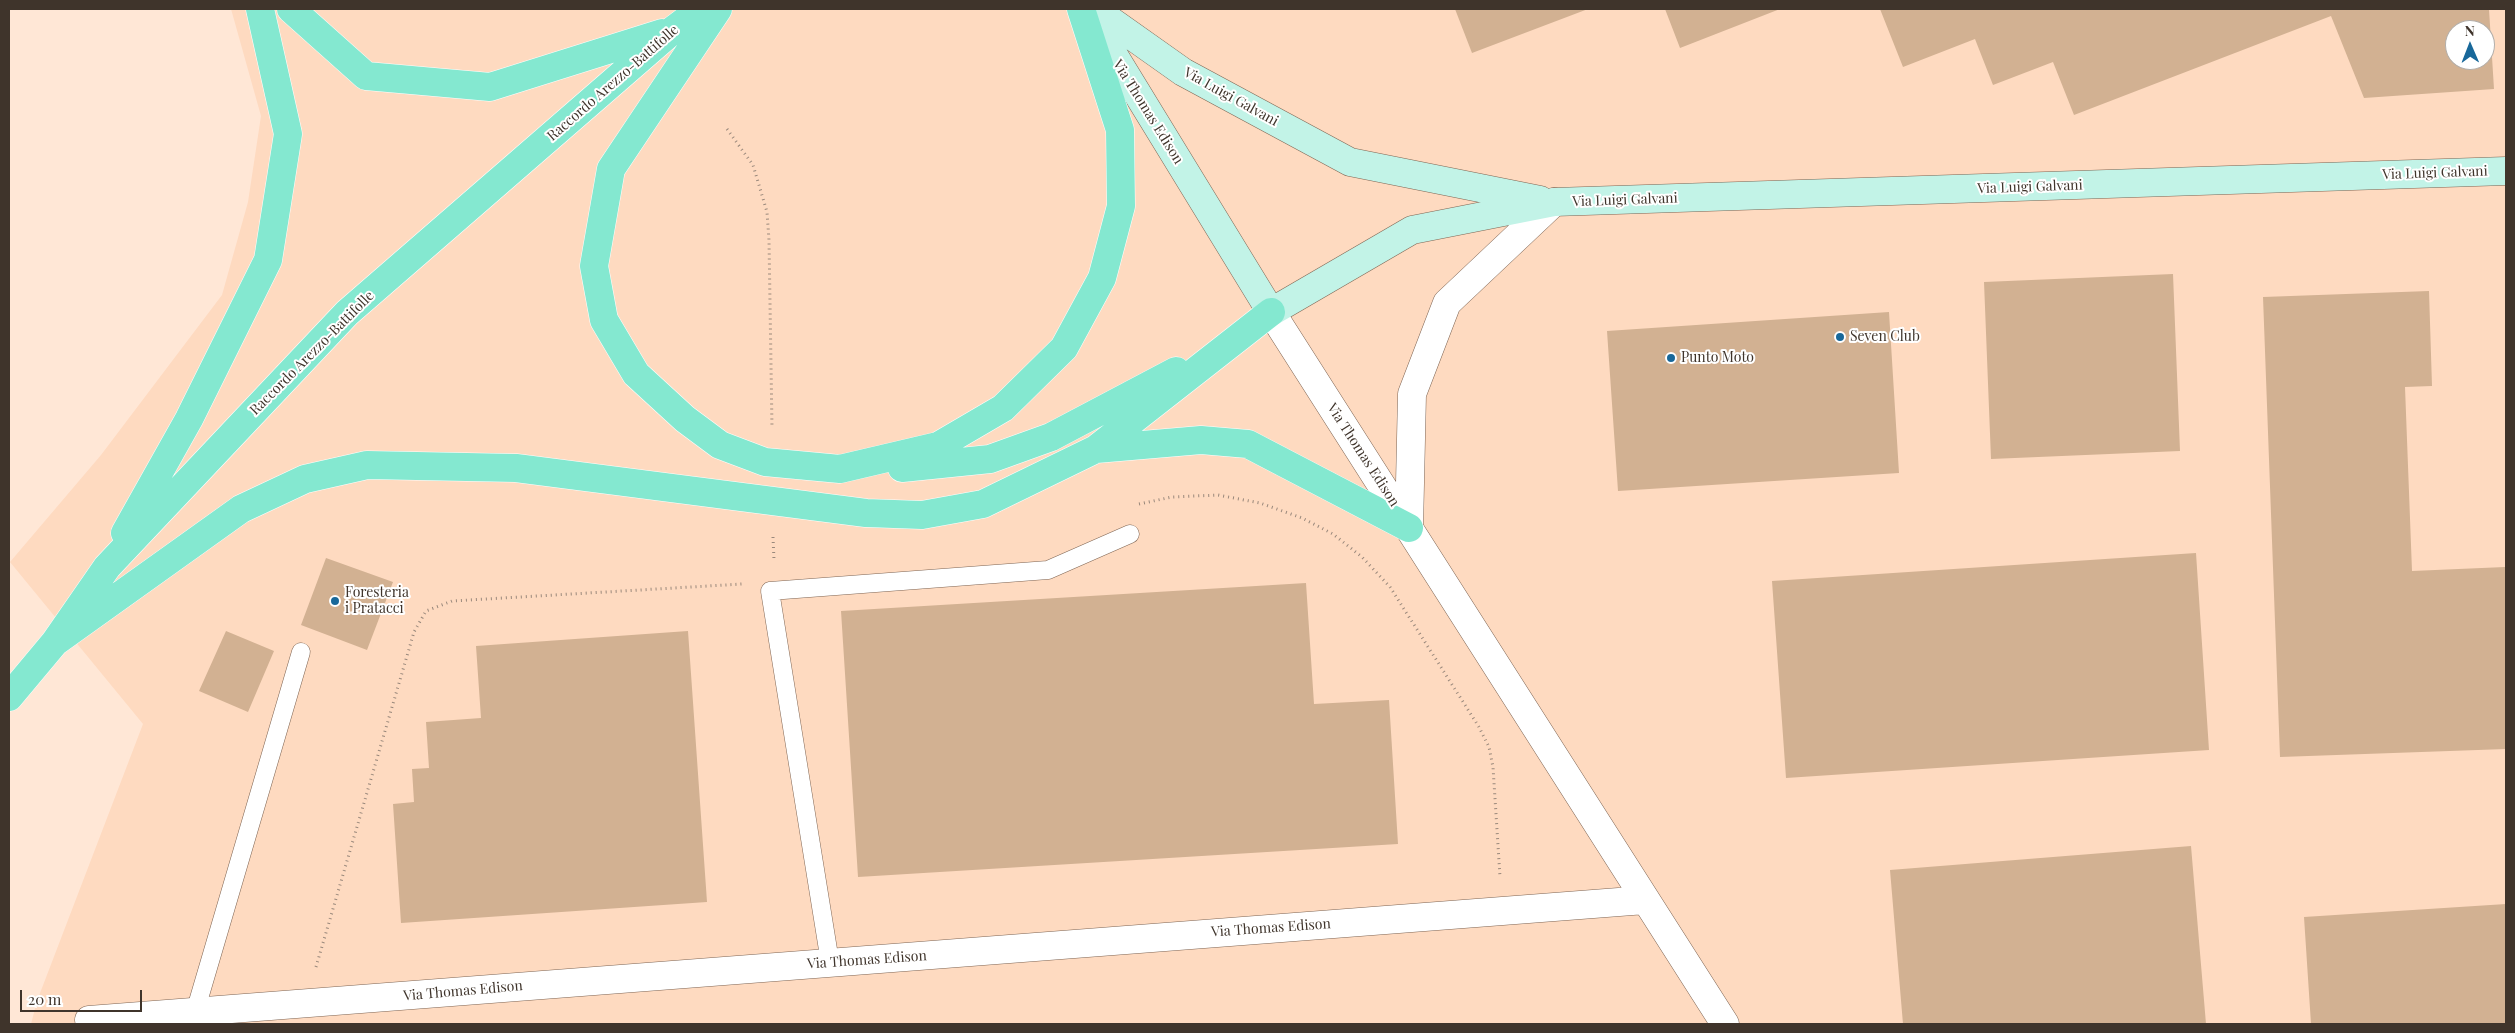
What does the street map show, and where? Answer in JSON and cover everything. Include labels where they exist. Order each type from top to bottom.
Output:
[{"type":"main road","points":[[106,567],[189,419],[268,260],[288,134],[260,9]]},
{"type":"main road","points":[[291,9],[366,76],[490,87],[673,30]]},
{"type":"main road","name":"Raccordo Arezzo-Battifolle","points":[[9,697],[54,642],[106,567],[347,313],[673,30],[701,9]]},
{"type":"main road","points":[[718,9],[611,169],[594,266],[604,320],[636,374],[685,419],[720,445],[765,462],[840,469],[917,468],[990,459],[1051,438],[1246,334]]},
{"type":"main road","points":[[840,469],[938,446],[1003,408],[1064,348],[1102,278],[1121,206],[1120,130],[1083,9]]},
{"type":"main road","points":[[54,642],[240,509],[305,478],[367,465],[516,468],[866,513],[922,515],[982,504],[1096,449],[1246,334],[1271,312]]},
{"type":"main road","points":[[1096,449],[1201,440],[1248,444],[1409,528]]},
{"type":"street","name":"Via Thomas Edison","points":[[1083,9],[1271,312],[1725,1024]]},
{"type":"street","name":"Via Luigi Galvani","points":[[1094,9],[1183,72],[1350,162],[1554,202]]},
{"type":"street","name":"Via Luigi Galvani","points":[[1271,312],[1412,230],[1554,202],[2506,171]]},
{"type":"street","name":"Via Luigi Galvani","points":[[1409,528],[1412,394],[1447,303],[1554,202]]},
{"type":"street","name":"Via Thomas Edison","points":[[88,1022],[212,1015],[305,1004],[1645,900]]},
{"type":"lane","points":[[830,962],[770,591],[1048,570],[1130,534]]},
{"type":"lane","points":[[212,1015],[301,652]]},
{"type":"path","points":[[728,129],[753,165],[767,212],[772,429]]},
{"type":"path","points":[[1137,505],[1172,497],[1218,495],[1260,503],[1302,518],[1333,534],[1362,556],[1390,587],[1480,728],[1489,747],[1493,767],[1503,910]]},
{"type":"path","points":[[773,536],[774,563]]},
{"type":"path","points":[[305,1004],[414,632],[426,611],[452,601],[746,583]]},
{"type":"shaded area","points":[[231,9],[2506,9],[2506,1024],[31,1024],[37,1001],[143,724],[10,562],[101,455],[222,295],[248,202],[261,116]]},
{"type":"building","points":[[1455,9],[1588,9],[1472,53]]},
{"type":"building","points":[[1665,9],[1780,9],[1680,48]]},
{"type":"building","points":[[1880,9],[2489,9],[2490,20],[2445,20],[2445,70],[2493,70],[2494,89],[2364,98],[2331,16],[2074,115],[2053,62],[1993,85],[1975,39],[1903,67]]},
{"type":"building","points":[[2173,274],[2180,451],[1991,459],[1984,282]]},
{"type":"building","points":[[2429,291],[2432,386],[2405,387],[2412,571],[2505,567],[2506,749],[2280,757],[2263,297]]},
{"type":"building","points":[[1889,312],[1899,473],[1618,491],[1607,331]]},
{"type":"building","points":[[2196,553],[2209,750],[1786,778],[1772,581]]},
{"type":"building","points":[[326,558],[393,582],[367,650],[301,625]]},
{"type":"building","points":[[1306,583],[1314,704],[1389,700],[1398,844],[858,877],[841,611]]},
{"type":"building","points":[[226,631],[274,651],[248,712],[199,691]]},
{"type":"building","points":[[688,631],[707,902],[401,923],[393,804],[414,802],[412,769],[429,768],[426,722],[481,718],[476,646]]},
{"type":"building","points":[[2191,846],[2206,1024],[1903,1024],[1890,870]]},
{"type":"building","points":[[2506,904],[2506,1024],[2311,1024],[2304,917]]},
{"type":"place","name":"Seven Club","points":[[1840,337]]},
{"type":"place","name":"Punto Moto","points":[[1671,358]]},
{"type":"place","name":"Foresteria i Pratacci","points":[[335,601]]}]
